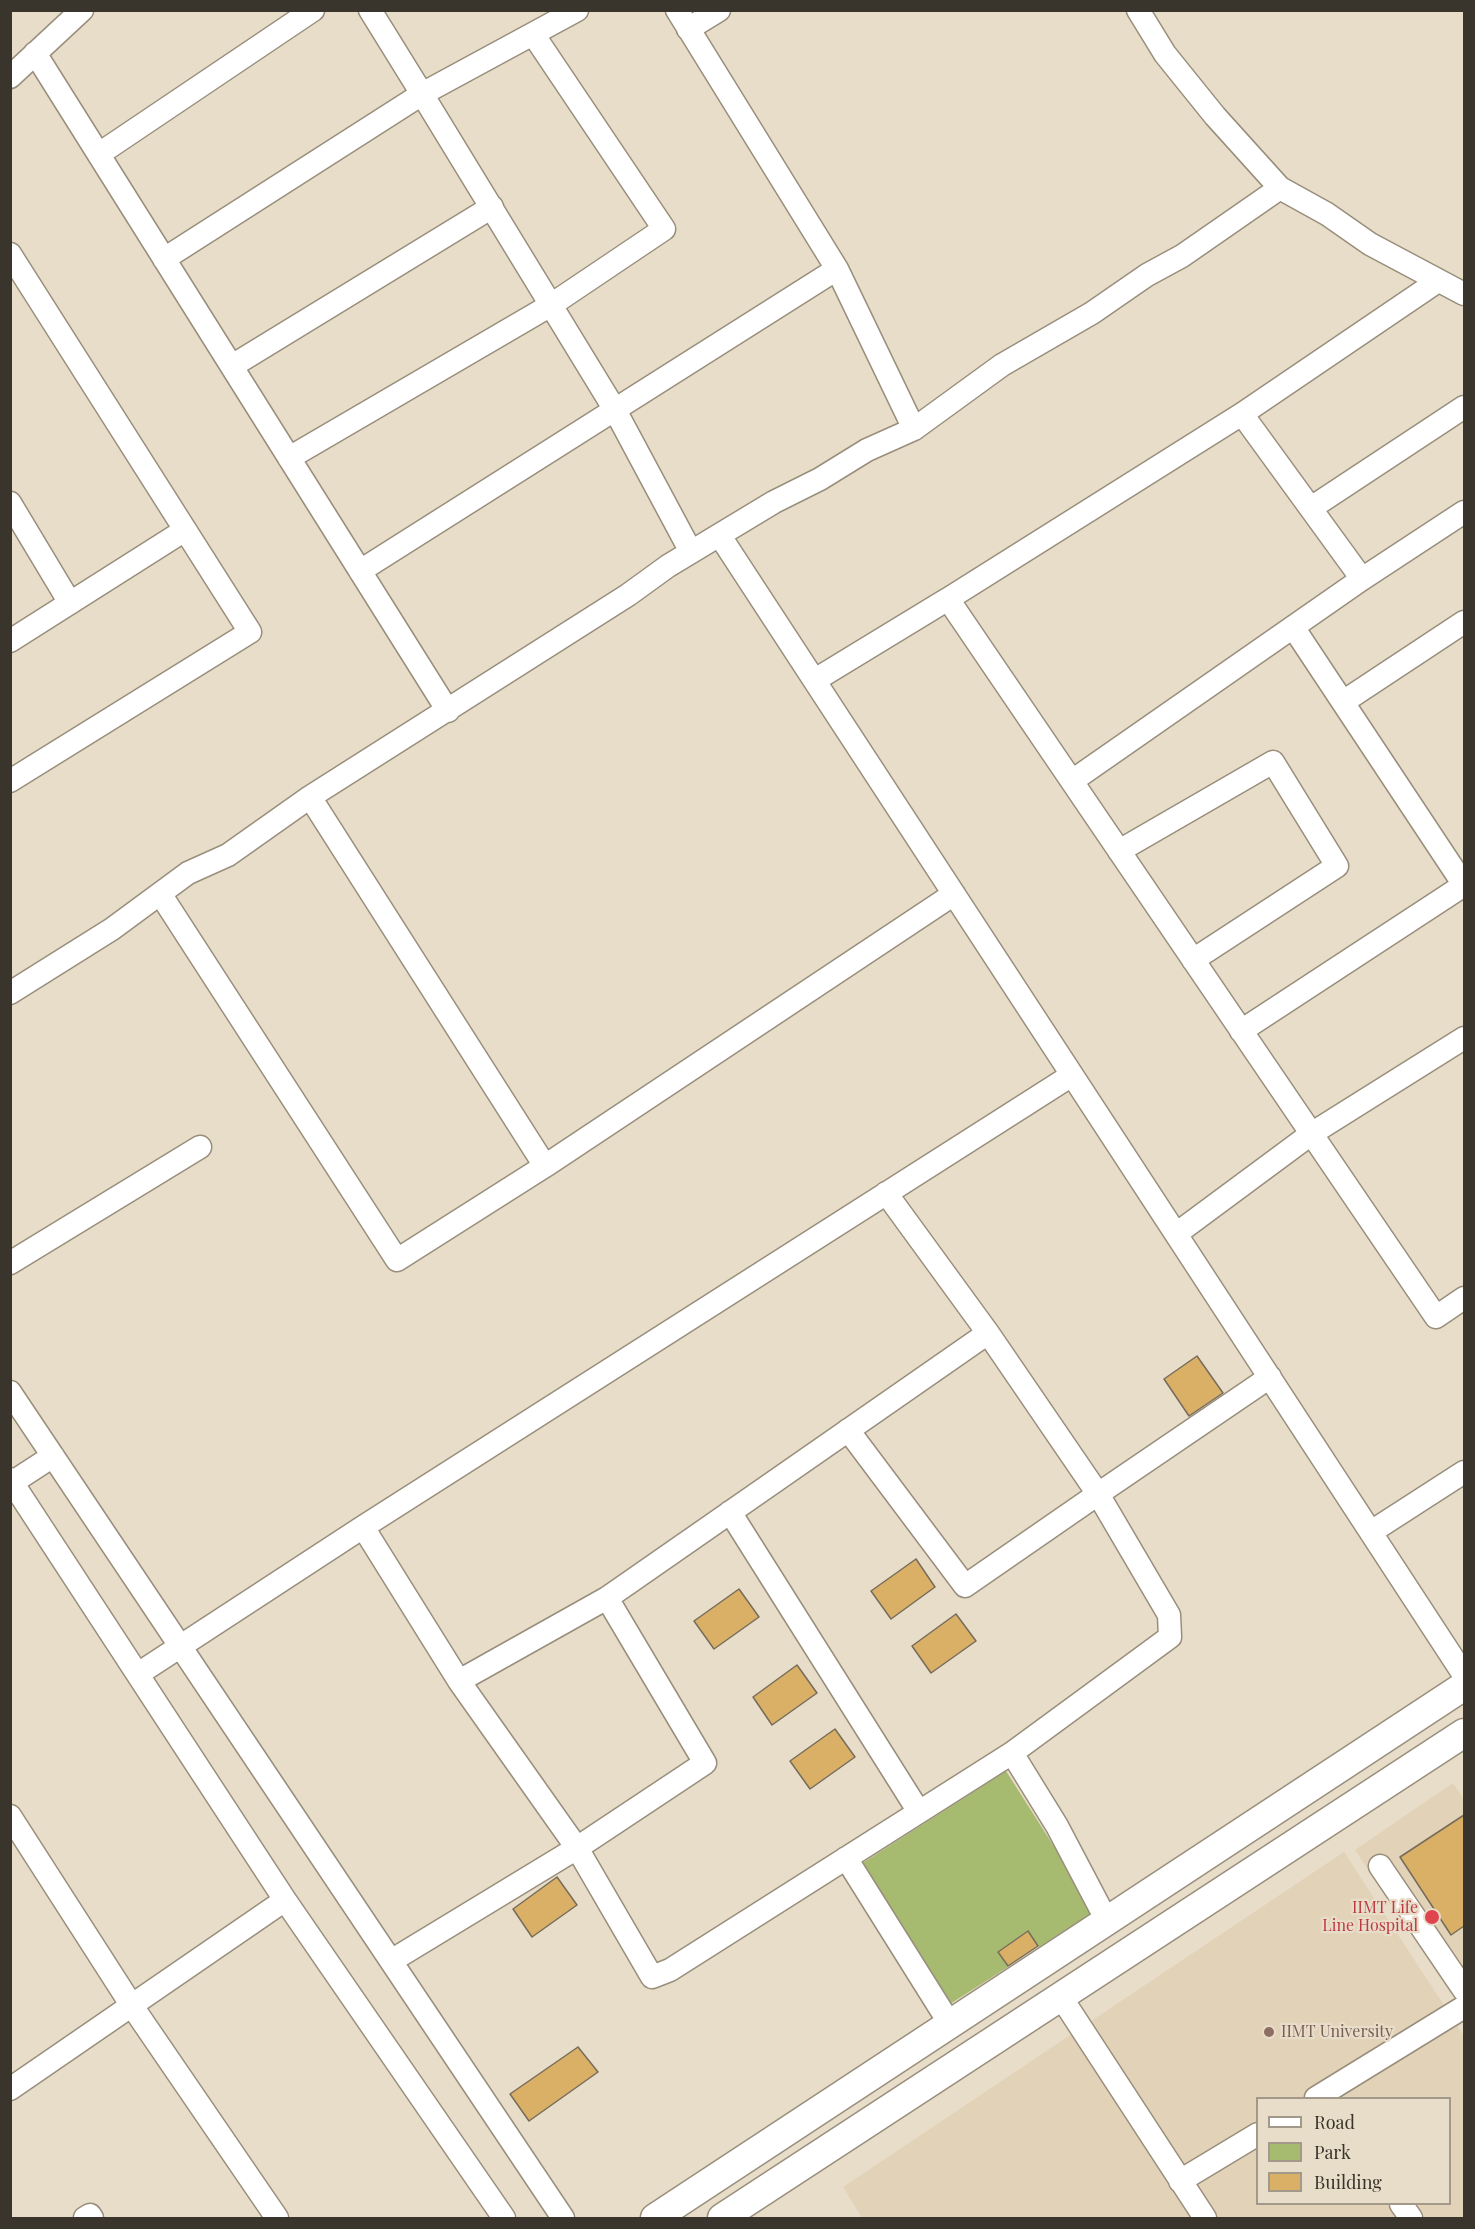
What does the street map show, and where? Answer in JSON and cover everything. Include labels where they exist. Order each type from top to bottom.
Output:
[{"type":"street","points":[[99,154],[313,10]]},
{"type":"street","points":[[370,10],[615,410],[691,552]]},
{"type":"street","points":[[164,258],[422,94],[577,10]]},
{"type":"street","points":[[719,10],[682,20],[837,269],[914,429]]},
{"type":"street","points":[[1138,10],[1172,63],[1215,116],[1280,188],[1327,214],[1370,244],[1464,294]]},
{"type":"street","points":[[10,77],[73,14]]},
{"type":"street","points":[[289,458],[551,305],[664,229],[533,34]]},
{"type":"street","points":[[35,53],[448,711]]},
{"type":"street","points":[[10,993],[112,929],[188,873],[228,855],[310,797],[448,711],[691,552],[867,450],[914,429],[1002,365],[1092,314],[1147,275],[1182,256],[1280,188]]},
{"type":"street","points":[[232,366],[492,207]]},
{"type":"street","points":[[10,254],[250,632],[10,781]]},
{"type":"street","points":[[360,571],[837,269]]},
{"type":"street","points":[[815,680],[1242,414],[1438,281]]},
{"type":"street","points":[[1311,508],[1464,406]]},
{"type":"street","points":[[1242,414],[1362,579]]},
{"type":"street","points":[[10,503],[70,603]]},
{"type":"street","points":[[1071,781],[1362,579],[1464,512]]},
{"type":"street","points":[[10,640],[186,530]]},
{"type":"street","points":[[720,536],[1464,1675]]},
{"type":"street","points":[[948,599],[1436,1317],[1464,1298]]},
{"type":"street","points":[[1343,702],[1464,622]]},
{"type":"street","points":[[1241,1031],[1464,885],[1293,627]]},
{"type":"street","points":[[1119,851],[1273,762],[1337,866],[1193,960]]},
{"type":"street","points":[[310,797],[545,1166]]},
{"type":"street","points":[[160,895],[397,1260],[545,1166],[954,894]]},
{"type":"street","points":[[1176,1234],[1311,1134],[1464,1038]]},
{"type":"street","points":[[138,1674],[363,1527],[1072,1075]]},
{"type":"street","points":[[10,1263],[200,1147]]},
{"type":"street","points":[[363,1527],[459,1681],[577,1848],[652,1977],[670,1970],[1012,1753],[1170,1637],[1168,1615],[1098,1494],[988,1333],[886,1193]]},
{"type":"street","points":[[459,1681],[607,1598],[988,1333]]},
{"type":"street","points":[[848,1430],[965,1586],[1270,1377]]},
{"type":"street","points":[[10,1392],[563,2218]]},
{"type":"street","points":[[53,1456],[11,1481],[285,1900],[504,2218]]},
{"type":"street","points":[[1371,1532],[1464,1472]]},
{"type":"street","points":[[730,1512],[919,1812]]},
{"type":"street","points":[[391,1961],[577,1848],[705,1763],[607,1598]]},
{"type":"street","points":[[655,2218],[1464,1686]]},
{"type":"street","points":[[722,2218],[1464,1733]]},
{"type":"street","points":[[1012,1753],[1062,1835],[1107,1921]]},
{"type":"street","points":[[10,1816],[132,2006],[277,2218]]},
{"type":"street","points":[[846,1858],[950,2024]]},
{"type":"street","points":[[1380,1866],[1464,1990]]},
{"type":"street","points":[[10,2089],[285,1900]]},
{"type":"street","points":[[1061,1997],[1205,2218]]},
{"type":"street","points":[[1327,2096],[1464,2007]]},
{"type":"street","points":[[1180,2181],[1256,2135]]},
{"type":"street","points":[[1402,2205],[1411,2218]]},
{"type":"street","points":[[85,2218],[90,2215],[92,2218]]},
{"type":"shaded area","name":"IIMT Life Line Hospital","points":[[1453,1783],[1464,1799],[1464,1985],[1451,1994],[1355,1850]]},
{"type":"shaded area","name":"IIMT University","points":[[1344,1852],[1464,2036],[1464,2218],[862,2218],[843,2187]]},
{"type":"green space","points":[[1006,1771],[1095,1911],[1039,1947],[1027,1931],[998,1952],[1008,1967],[950,2004],[861,1864]]},
{"type":"building","points":[[1197,1356],[1223,1393],[1189,1416],[1164,1379]]},
{"type":"building","points":[[916,1559],[935,1587],[891,1619],[871,1591]]},
{"type":"building","points":[[739,1589],[759,1617],[714,1649],[694,1621]]},
{"type":"building","points":[[956,1614],[976,1641],[931,1673],[912,1646]]},
{"type":"building","points":[[797,1665],[817,1693],[772,1725],[753,1697]]},
{"type":"building","points":[[835,1729],[855,1757],[810,1789],[790,1761]]},
{"type":"building","points":[[1464,1815],[1464,1926],[1451,1935],[1400,1857]]},
{"type":"building","points":[[557,1877],[577,1905],[532,1937],[513,1909]]},
{"type":"building","points":[[1028,1931],[1038,1946],[1008,1966],[998,1952]]},
{"type":"building","points":[[578,2047],[598,2072],[529,2121],[510,2094]]},
{"type":"place","name":"IIMT Life Line Hospital","points":[[1432,1917]]},
{"type":"place","name":"IIMT University","points":[[1269,2032]]}]
